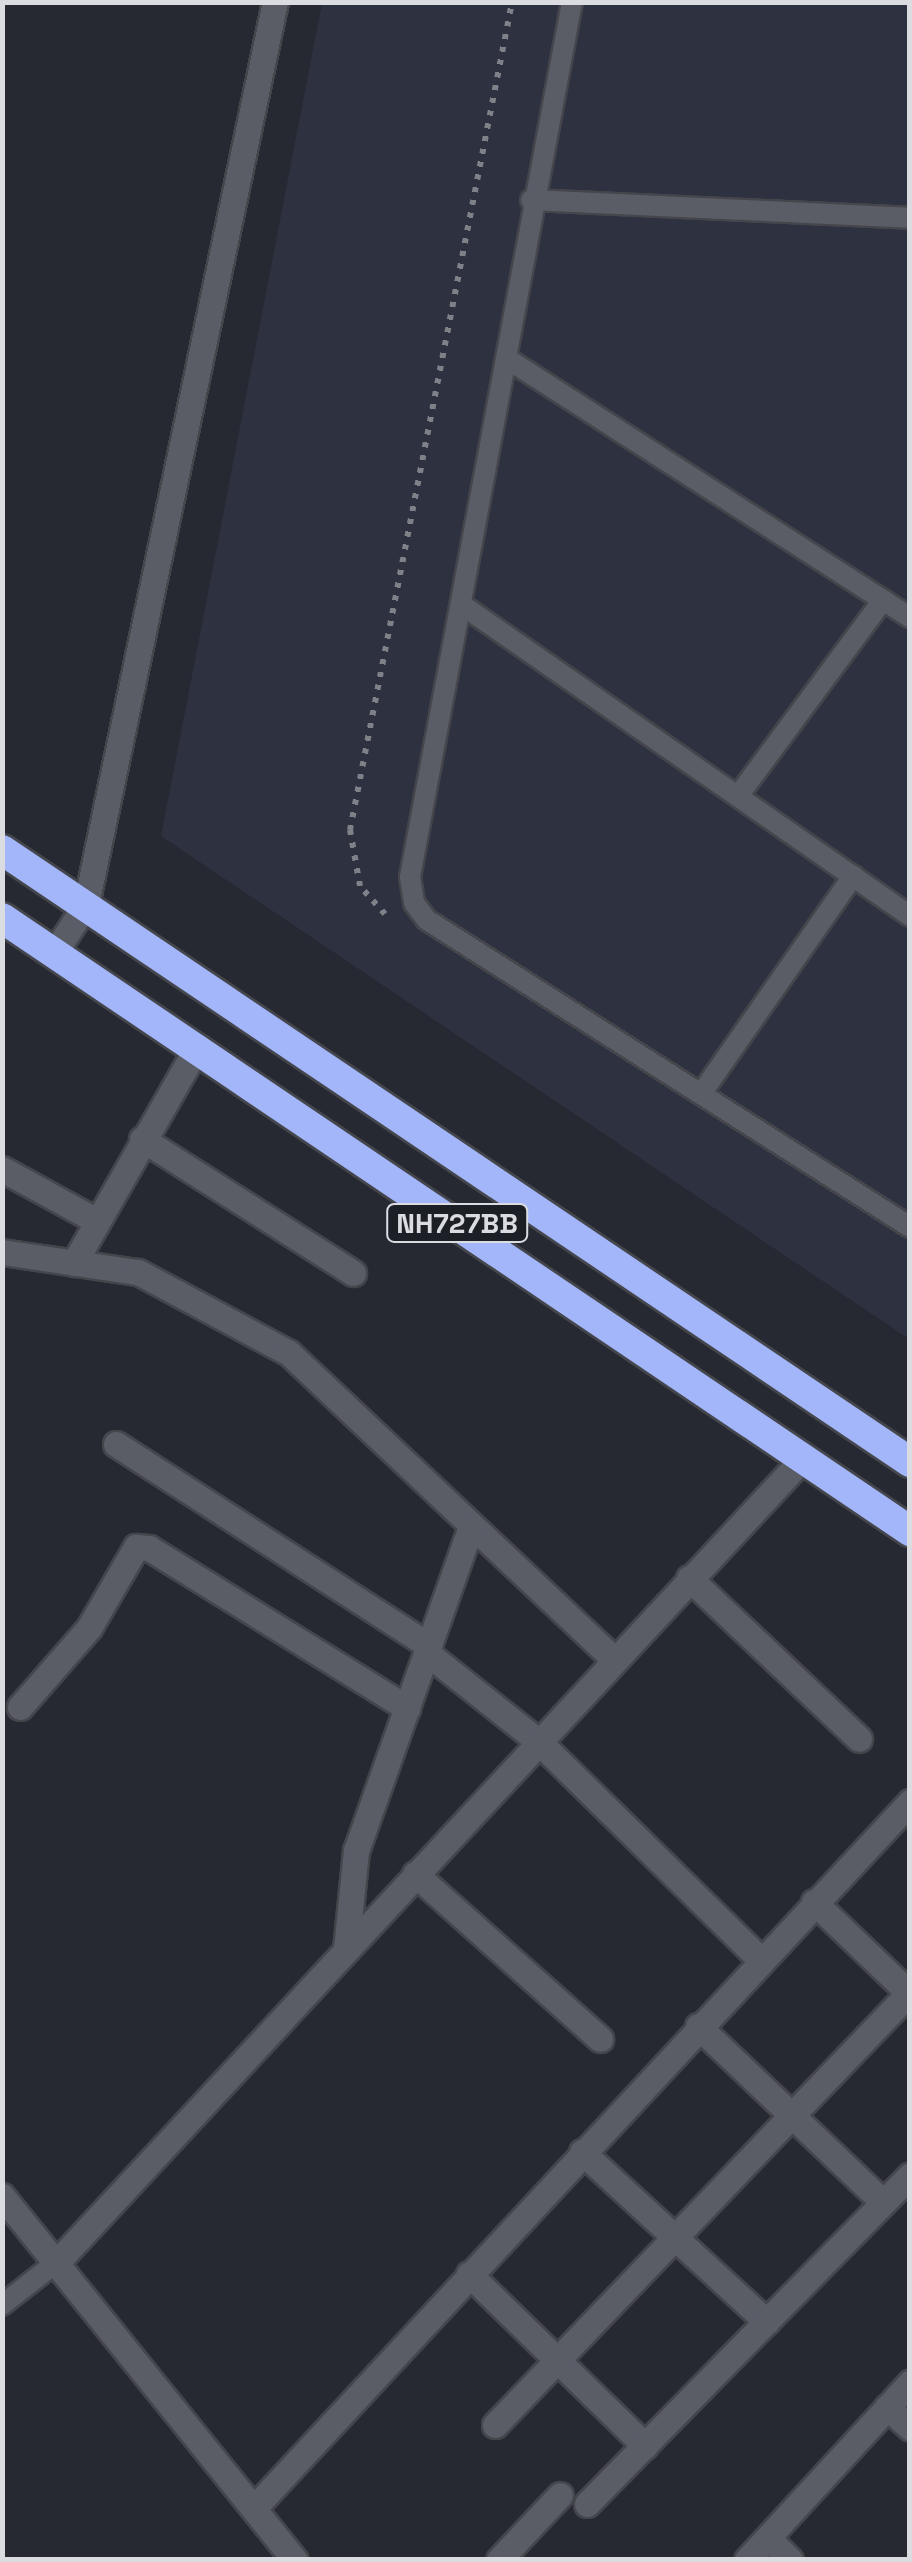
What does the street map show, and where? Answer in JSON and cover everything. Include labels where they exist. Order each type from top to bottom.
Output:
[{"type":"highway","name":"NH727BB","points":[[2,850],[910,1462]]},
{"type":"highway","name":"NH727BB","points":[[2,918],[910,1531]]},
{"type":"street","points":[[55,952],[86,904],[275,2]]},
{"type":"street","points":[[74,1263],[196,1047]]},
{"type":"street","points":[[142,1139],[353,1273]]},
{"type":"street","points":[[2,1168],[98,1221]]},
{"type":"street","points":[[2,1252],[138,1272],[308,1365],[470,1529],[614,1659]]},
{"type":"street","points":[[116,1444],[428,1650],[538,1741],[760,1959]]},
{"type":"street","points":[[58,2262],[804,1458]]},
{"type":"street","points":[[346,1948],[356,1851],[470,1529]]},
{"type":"street","points":[[20,1707],[89,1628],[136,1547],[149,1548],[407,1708]]},
{"type":"street","points":[[690,1578],[860,1739]]},
{"type":"street","points":[[254,2508],[760,1959],[910,1802]]},
{"type":"street","points":[[415,1874],[600,2039]]},
{"type":"street","points":[[495,2425],[909,1994],[814,1902]]},
{"type":"street","points":[[698,2026],[883,2202]]},
{"type":"street","points":[[582,2152],[678,2236],[766,2322]]},
{"type":"street","points":[[587,2504],[910,2175]]},
{"type":"street","points":[[2,2196],[295,2560]]},
{"type":"street","points":[[469,2274],[560,2358],[645,2446]]},
{"type":"street","points":[[747,2560],[910,2383]]},
{"type":"street","points":[[887,2407],[910,2428]]},
{"type":"street","points":[[499,2560],[560,2495]]},
{"type":"street","points":[[768,2538],[790,2560]]},
{"type":"lane","points":[[572,2],[532,200],[509,360],[410,877],[414,903],[427,920],[701,1094],[906,1216]]},
{"type":"lane","points":[[532,200],[910,218]]},
{"type":"lane","points":[[509,360],[910,617]]},
{"type":"lane","points":[[738,796],[883,600]]},
{"type":"lane","points":[[462,605],[910,916]]},
{"type":"lane","points":[[701,1094],[852,876]]},
{"type":"lane","points":[[2,2305],[58,2262]]},
{"type":"path","points":[[396,920],[360,886],[350,830],[512,2]]},
{"type":"shaded area","points":[[322,3],[909,3],[909,1339],[161,836]]}]
